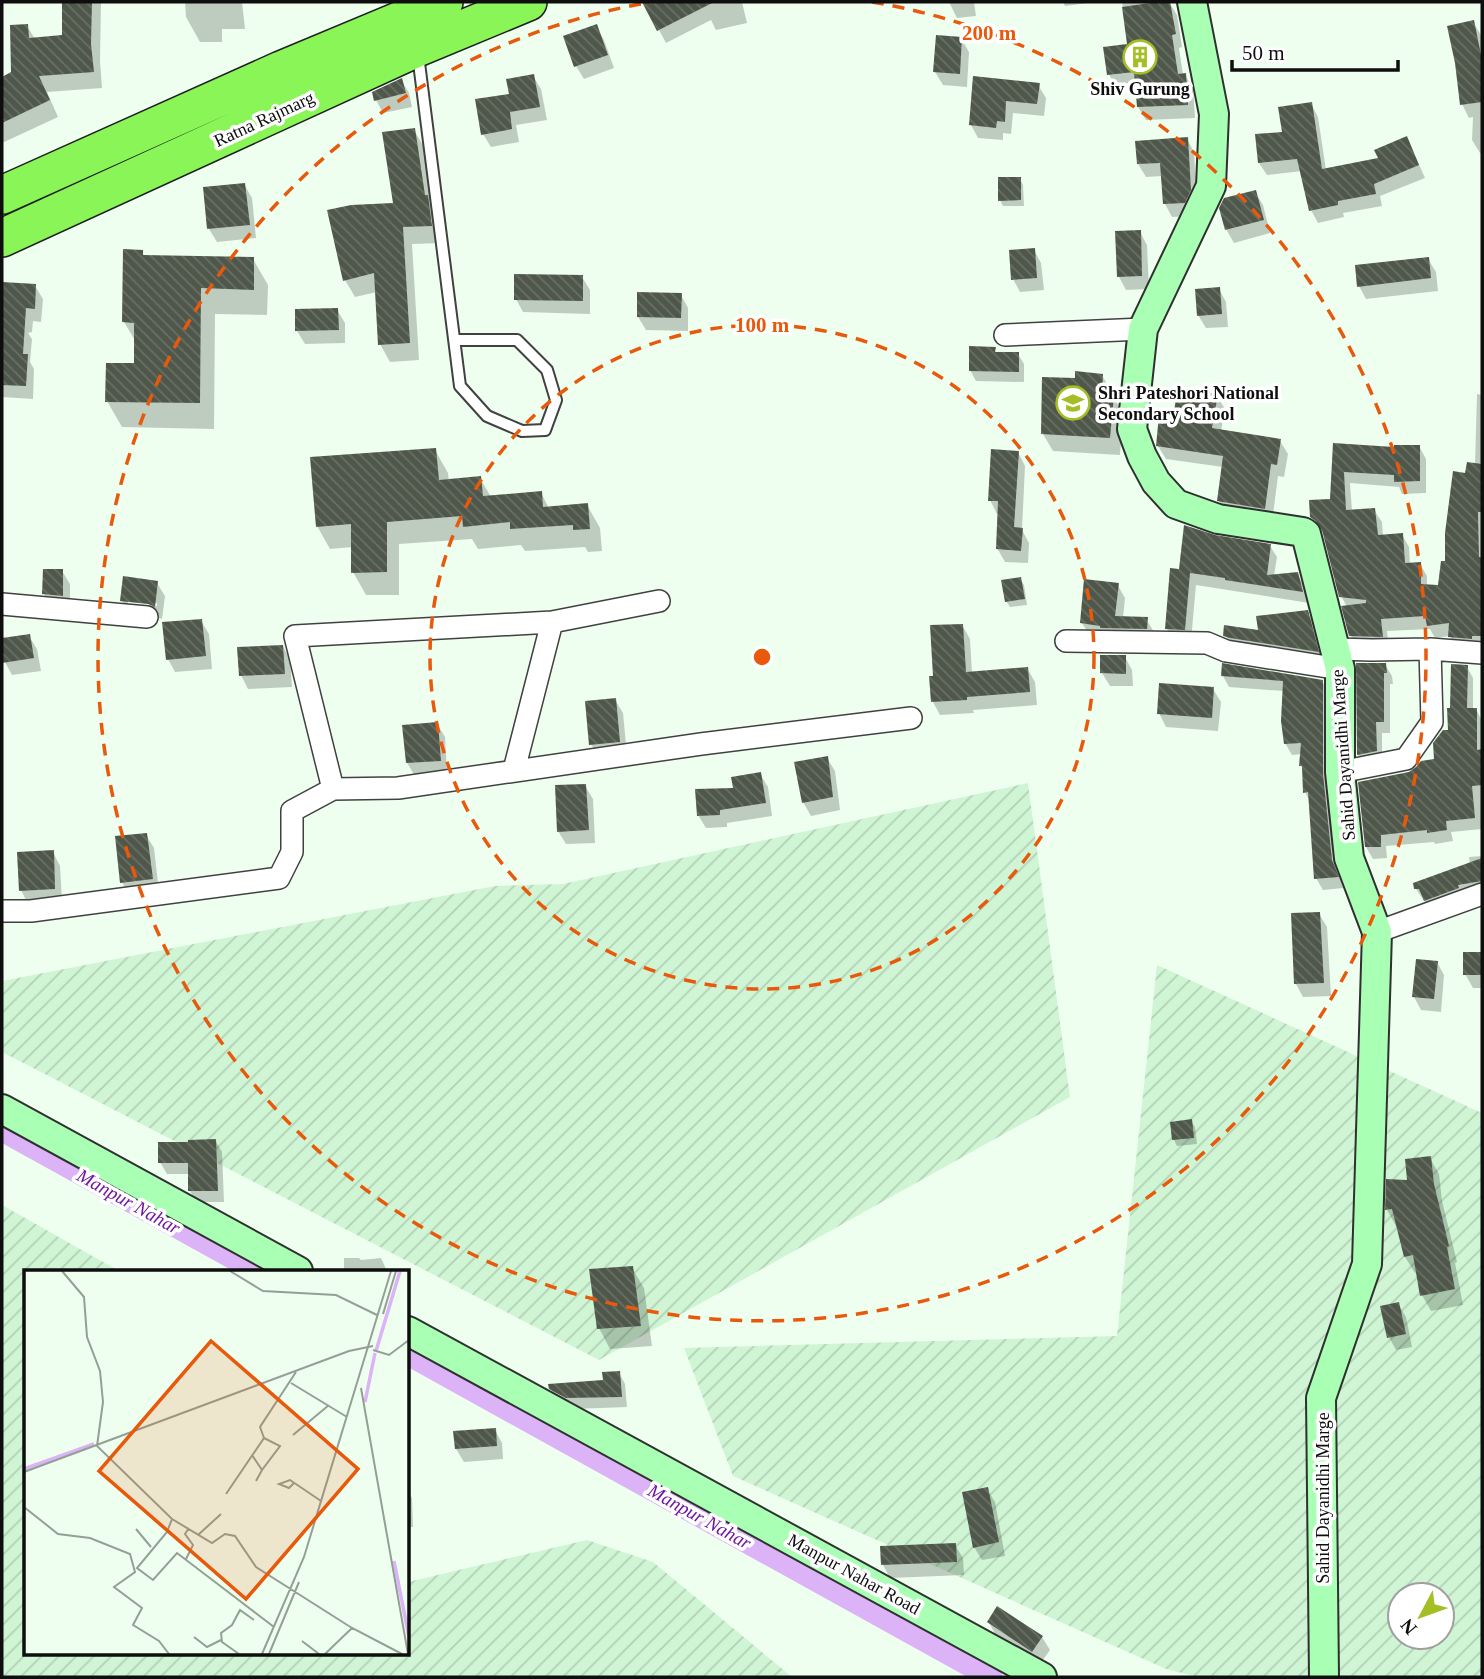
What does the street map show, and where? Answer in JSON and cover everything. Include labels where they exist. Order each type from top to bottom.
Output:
[{"type":"highway","name":"Ratna Rajmarg","points":[[2,195],[281,70],[444,2]]},
{"type":"highway","name":"Ratna Rajmarg","points":[[2,238],[417,48],[528,2]]},
{"type":"street","name":"Sahid Dayanidhi Marge","points":[[1192,2],[1214,114],[1211,186],[1143,329],[1132,429],[1156,482],[1176,504],[1219,519],[1306,534],[1337,659],[1340,772],[1349,858],[1377,932],[1367,1264],[1321,1398],[1324,1677]]},
{"type":"street","points":[[1005,335],[1143,329]]},
{"type":"street","points":[[333,789],[295,636],[552,622],[659,601]]},
{"type":"street","points":[[2,604],[147,617]]},
{"type":"street","points":[[514,770],[552,622]]},
{"type":"street","points":[[1066,641],[1207,643],[1226,651],[1337,659],[1372,650],[1430,649],[1482,653]]},
{"type":"street","points":[[1340,772],[1406,759],[1432,722],[1430,649]]},
{"type":"street","points":[[2,911],[31,911],[279,878],[292,852],[292,811],[333,789],[398,788],[701,744],[911,718]]},
{"type":"street","points":[[1377,932],[1482,894]]},
{"type":"street","points":[[2,1110],[297,1270]]},
{"type":"street","name":"Manpur Nahar Road","points":[[410,1332],[1042,1677]]},
{"type":"lane","points":[[417,48],[460,386],[487,416],[522,431],[545,429],[556,400],[547,370],[517,340],[455,340]]},
{"type":"green space","points":[[1028,783],[1070,1097],[599,1360],[2,1052],[2,981],[495,886],[563,884]]},
{"type":"green space","points":[[1157,965],[1482,1113],[1482,1677],[1198,1677],[1166,1669],[733,1476],[684,1348],[1117,1336]]},
{"type":"green space","points":[[2,1205],[117,1270],[24,1270],[24,1654],[410,1654],[410,1582],[587,1540],[653,1562],[792,1677],[2,1677]]},
{"type":"building","points":[[62,2],[92,2],[91,44],[94,72],[39,76],[50,100],[2,123],[2,77],[11,72],[10,25],[28,24],[29,38],[62,35]]},
{"type":"building","points":[[642,2],[714,2],[657,31]]},
{"type":"building","points":[[1170,2],[1176,34],[1172,35],[1178,74],[1186,73],[1188,105],[1137,107],[1134,72],[1107,75],[1103,47],[1127,44],[1122,7]]},
{"type":"building","points":[[1474,20],[1482,60],[1482,102],[1460,105],[1447,26]]},
{"type":"building","points":[[597,24],[608,55],[574,67],[563,36]]},
{"type":"building","points":[[936,35],[962,37],[960,74],[933,72]]},
{"type":"building","points":[[534,74],[540,107],[510,112],[512,129],[481,135],[475,99],[509,94],[506,79]]},
{"type":"building","points":[[973,76],[1040,83],[1037,104],[1006,101],[1005,122],[997,121],[996,128],[969,125]]},
{"type":"building","points":[[402,78],[406,93],[374,101],[372,92]]},
{"type":"building","points":[[1312,102],[1322,169],[1378,158],[1374,150],[1407,136],[1419,165],[1374,184],[1376,194],[1338,201],[1338,205],[1309,211],[1297,159],[1258,163],[1255,134],[1282,132],[1278,107]]},
{"type":"building","points":[[415,128],[432,226],[403,227],[410,343],[378,345],[374,273],[343,281],[327,210],[351,205],[393,203],[382,132]]},
{"type":"building","points":[[1188,137],[1191,190],[1185,203],[1163,204],[1160,163],[1137,164],[1135,141]]},
{"type":"building","points":[[998,177],[1021,177],[1021,200],[998,201]]},
{"type":"building","points":[[245,183],[250,225],[207,229],[203,187]]},
{"type":"building","points":[[1256,190],[1264,220],[1225,230],[1219,208],[1224,198]]},
{"type":"building","points":[[1141,230],[1142,276],[1117,277],[1115,231]]},
{"type":"building","points":[[1035,248],[1037,278],[1011,280],[1009,250]]},
{"type":"building","points":[[123,249],[143,250],[143,255],[254,257],[254,290],[201,288],[200,403],[105,402],[106,363],[134,363],[134,323],[122,322]]},
{"type":"building","points":[[1429,257],[1431,278],[1357,287],[1355,265]]},
{"type":"building","points":[[514,274],[583,275],[583,301],[514,300]]},
{"type":"building","points":[[2,282],[36,284],[35,309],[26,308],[23,354],[28,354],[26,386],[2,385]]},
{"type":"building","points":[[1220,287],[1222,314],[1197,316],[1195,289]]},
{"type":"building","points":[[637,292],[682,293],[681,318],[637,317]]},
{"type":"building","points":[[338,308],[339,330],[295,331],[295,309]]},
{"type":"building","points":[[969,346],[996,347],[995,352],[1019,352],[1019,372],[969,371]]},
{"type":"building","points":[[1075,371],[1103,374],[1102,394],[1114,395],[1110,438],[1041,434],[1042,377],[1075,378]]},
{"type":"building","points":[[1178,387],[1218,394],[1212,428],[1281,439],[1277,465],[1271,464],[1265,509],[1217,501],[1223,456],[1156,446],[1159,415],[1173,417]]},
{"type":"building","points":[[1333,443],[1394,447],[1420,445],[1420,481],[1394,482],[1394,475],[1344,472],[1346,510],[1375,508],[1378,535],[1403,533],[1405,563],[1421,562],[1421,584],[1438,585],[1441,561],[1445,561],[1445,533],[1453,471],[1465,473],[1467,462],[1482,464],[1482,512],[1478,512],[1479,557],[1482,557],[1482,636],[1472,636],[1472,639],[1448,637],[1449,623],[1427,626],[1425,616],[1381,619],[1383,637],[1349,636],[1341,606],[1366,603],[1366,600],[1339,597],[1322,530],[1310,517],[1309,500],[1330,499]]},
{"type":"building","points":[[436,448],[439,480],[481,476],[483,496],[542,491],[543,507],[588,503],[590,529],[573,530],[573,525],[510,529],[510,522],[463,527],[462,516],[387,522],[387,572],[351,573],[351,524],[316,527],[310,457]]},
{"type":"building","points":[[991,449],[1019,451],[1014,527],[1023,528],[1021,551],[996,549],[998,501],[988,501]]},
{"type":"building","points":[[1184,525],[1215,535],[1271,544],[1267,575],[1298,572],[1303,592],[1190,573],[1185,630],[1165,629],[1170,568],[1179,569]]},
{"type":"building","points":[[43,569],[63,569],[63,596],[42,594]]},
{"type":"building","points":[[123,576],[158,581],[155,607],[120,601]]},
{"type":"building","points":[[1021,577],[1025,599],[1005,602],[1001,580]]},
{"type":"building","points":[[1084,579],[1119,583],[1115,616],[1148,617],[1147,629],[1100,628],[1080,623]]},
{"type":"building","points":[[1308,610],[1319,652],[1223,636],[1224,625],[1258,630],[1256,616]]},
{"type":"building","points":[[202,619],[206,656],[166,660],[162,622]]},
{"type":"building","points":[[963,624],[966,672],[1028,667],[1030,692],[931,702],[929,676],[933,676],[930,625]]},
{"type":"building","points":[[30,634],[34,658],[2,663],[2,638]]},
{"type":"building","points":[[283,645],[285,674],[239,676],[237,647]]},
{"type":"building","points":[[1100,655],[1126,655],[1126,674],[1100,673]]},
{"type":"building","points":[[1222,663],[1323,680],[1323,774],[1332,860],[1339,877],[1314,879],[1308,792],[1303,793],[1302,766],[1299,766],[1301,743],[1284,744],[1281,721],[1283,681],[1221,676]]},
{"type":"building","points":[[1356,663],[1386,663],[1387,673],[1384,673],[1384,722],[1376,722],[1377,751],[1357,755]]},
{"type":"building","points":[[1451,664],[1468,665],[1467,708],[1477,708],[1477,750],[1482,749],[1482,785],[1472,786],[1475,818],[1446,821],[1447,830],[1381,835],[1381,847],[1365,847],[1358,782],[1409,772],[1421,761],[1434,759],[1433,743],[1443,730],[1448,730]]},
{"type":"building","points":[[1159,683],[1214,687],[1212,718],[1157,714]]},
{"type":"building","points":[[616,698],[620,742],[589,745],[585,701]]},
{"type":"building","points":[[438,722],[441,761],[406,763],[402,725]]},
{"type":"building","points":[[828,756],[833,797],[802,803],[794,762]]},
{"type":"building","points":[[761,772],[766,803],[720,810],[720,815],[697,816],[695,789],[733,788],[731,777]]},
{"type":"building","points":[[586,784],[589,830],[557,832],[555,785]]},
{"type":"building","points":[[147,833],[153,879],[120,883],[115,836]]},
{"type":"building","points":[[54,850],[55,889],[19,891],[17,852]]},
{"type":"building","points":[[1482,858],[1482,881],[1458,885],[1459,888],[1424,901],[1419,889],[1414,889],[1413,883]]},
{"type":"building","points":[[1320,912],[1324,983],[1294,984],[1291,913]]},
{"type":"building","points":[[1463,952],[1482,952],[1482,975],[1463,975]]},
{"type":"building","points":[[1416,959],[1438,961],[1434,999],[1412,997]]},
{"type":"building","points":[[1192,1119],[1194,1138],[1172,1140],[1170,1122]]},
{"type":"building","points":[[216,1139],[218,1191],[188,1191],[188,1163],[158,1163],[158,1142]]},
{"type":"building","points":[[1431,1156],[1455,1289],[1420,1296],[1413,1255],[1404,1257],[1392,1209],[1385,1210],[1386,1179],[1407,1180],[1405,1159]]},
{"type":"building","points":[[633,1266],[641,1326],[597,1329],[589,1269]]},
{"type":"building","points":[[1399,1302],[1406,1334],[1387,1338],[1380,1306]]},
{"type":"building","points":[[620,1371],[622,1397],[566,1398],[549,1389],[548,1384],[603,1380],[602,1372]]},
{"type":"building","points":[[496,1428],[497,1446],[455,1449],[453,1431]]},
{"type":"building","points":[[988,1487],[999,1542],[973,1548],[962,1492]]},
{"type":"building","points":[[956,1543],[957,1562],[881,1565],[880,1546]]},
{"type":"building","points":[[997,1606],[1043,1636],[1032,1652],[987,1622]]},
{"type":"waterway","name":"Manpur Nahar","points":[[2,1130],[255,1270]]},
{"type":"waterway","name":"Manpur Nahar","points":[[410,1355],[991,1677]]},
{"type":"place","name":"Shiv Gurung","points":[[1140,57]]},
{"type":"place","name":"Shri Pateshori National Secondary School","points":[[1073,403]]}]
